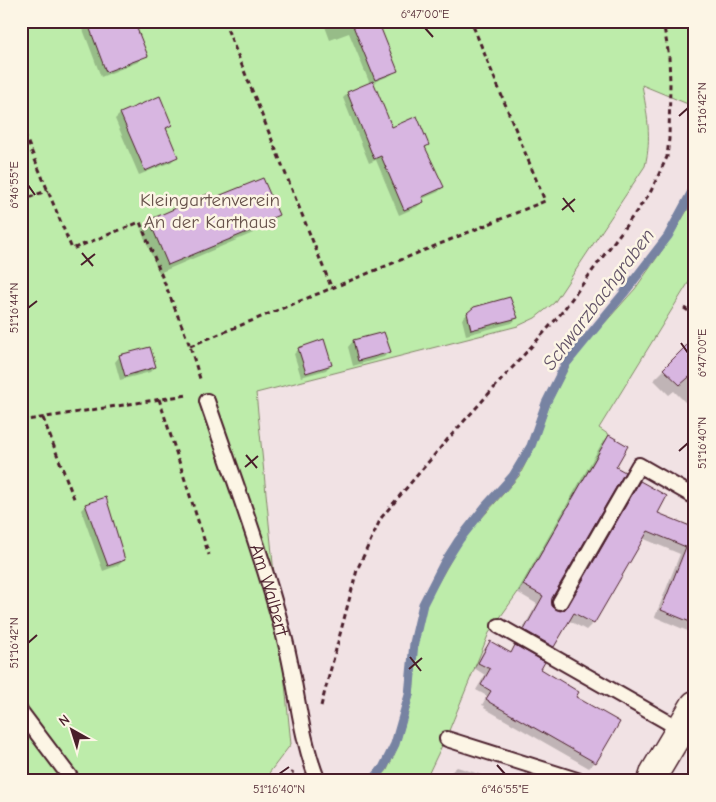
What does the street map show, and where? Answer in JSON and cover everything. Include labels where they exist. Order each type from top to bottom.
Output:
[{"type":"street","points":[[652,781],[655,772],[695,705]]},
{"type":"lane","name":"Am Walbert","points":[[206,397],[269,583],[285,640],[306,747],[317,780]]},
{"type":"lane","points":[[560,602],[638,465],[695,496]]},
{"type":"lane","points":[[499,626],[680,729]]},
{"type":"lane","points":[[21,712],[74,781]]},
{"type":"lane","points":[[447,738],[580,781]]},
{"type":"path","points":[[224,21],[332,289]]},
{"type":"path","points":[[190,346],[545,201],[471,21]]},
{"type":"path","points":[[321,708],[357,570],[380,518],[447,440],[559,316],[650,193],[667,157],[669,139],[669,66],[663,21]]},
{"type":"path","points":[[21,126],[72,249],[140,222],[190,346],[206,397],[159,399],[21,421]]},
{"type":"path","points":[[21,201],[48,190]]},
{"type":"path","points":[[684,308],[695,315]]},
{"type":"path","points":[[159,399],[209,555]]},
{"type":"path","points":[[43,418],[75,501]]},
{"type":"green space","name":"Kleingartenverein An der Karthaus","points":[[21,21],[695,21],[695,107],[642,85],[648,135],[645,166],[554,303],[535,318],[518,326],[256,393],[291,744],[263,781],[21,781]]},
{"type":"green space","points":[[695,197],[695,272],[599,428],[609,435],[523,585],[489,633],[448,733],[425,781],[378,781],[387,770],[398,746],[413,695],[417,644],[427,602],[463,539],[519,476],[535,445],[550,403],[569,366],[635,289],[672,236]]},
{"type":"building","points":[[87,21],[134,21],[148,56],[106,72]]},
{"type":"building","points":[[351,21],[378,21],[398,71],[375,80]]},
{"type":"building","points":[[373,81],[392,127],[417,116],[429,145],[425,147],[444,187],[422,197],[424,202],[404,210],[381,156],[374,159],[347,92]]},
{"type":"building","points":[[160,96],[172,125],[166,128],[178,157],[145,171],[120,113]]},
{"type":"building","points":[[263,178],[279,215],[263,222],[264,225],[168,265],[149,220],[210,193],[211,199]]},
{"type":"building","points":[[510,297],[518,318],[471,330],[467,313],[474,307]]},
{"type":"building","points":[[384,332],[391,352],[358,361],[353,340]]},
{"type":"building","points":[[695,337],[695,372],[680,385],[663,369]]},
{"type":"building","points":[[324,339],[332,365],[306,373],[298,348]]},
{"type":"building","points":[[150,347],[156,367],[125,376],[119,355]]},
{"type":"building","points":[[609,435],[628,446],[616,467],[625,472],[552,598],[552,606],[560,611],[568,606],[640,481],[667,496],[658,513],[695,528],[695,624],[661,610],[686,547],[648,531],[594,624],[574,613],[554,647],[524,630],[543,596],[523,585]]},
{"type":"building","points":[[106,497],[125,560],[108,566],[85,504]]},
{"type":"building","points":[[490,641],[511,653],[515,645],[545,662],[541,669],[579,692],[576,697],[620,722],[596,763],[486,699],[491,691],[481,685],[490,669],[478,663]]},
{"type":"waterway","name":"Schwarzbachgraben","points":[[372,781],[383,768],[395,744],[409,695],[414,643],[423,604],[443,565],[459,540],[513,476],[531,446],[546,403],[565,365],[668,236],[695,186]]}]
